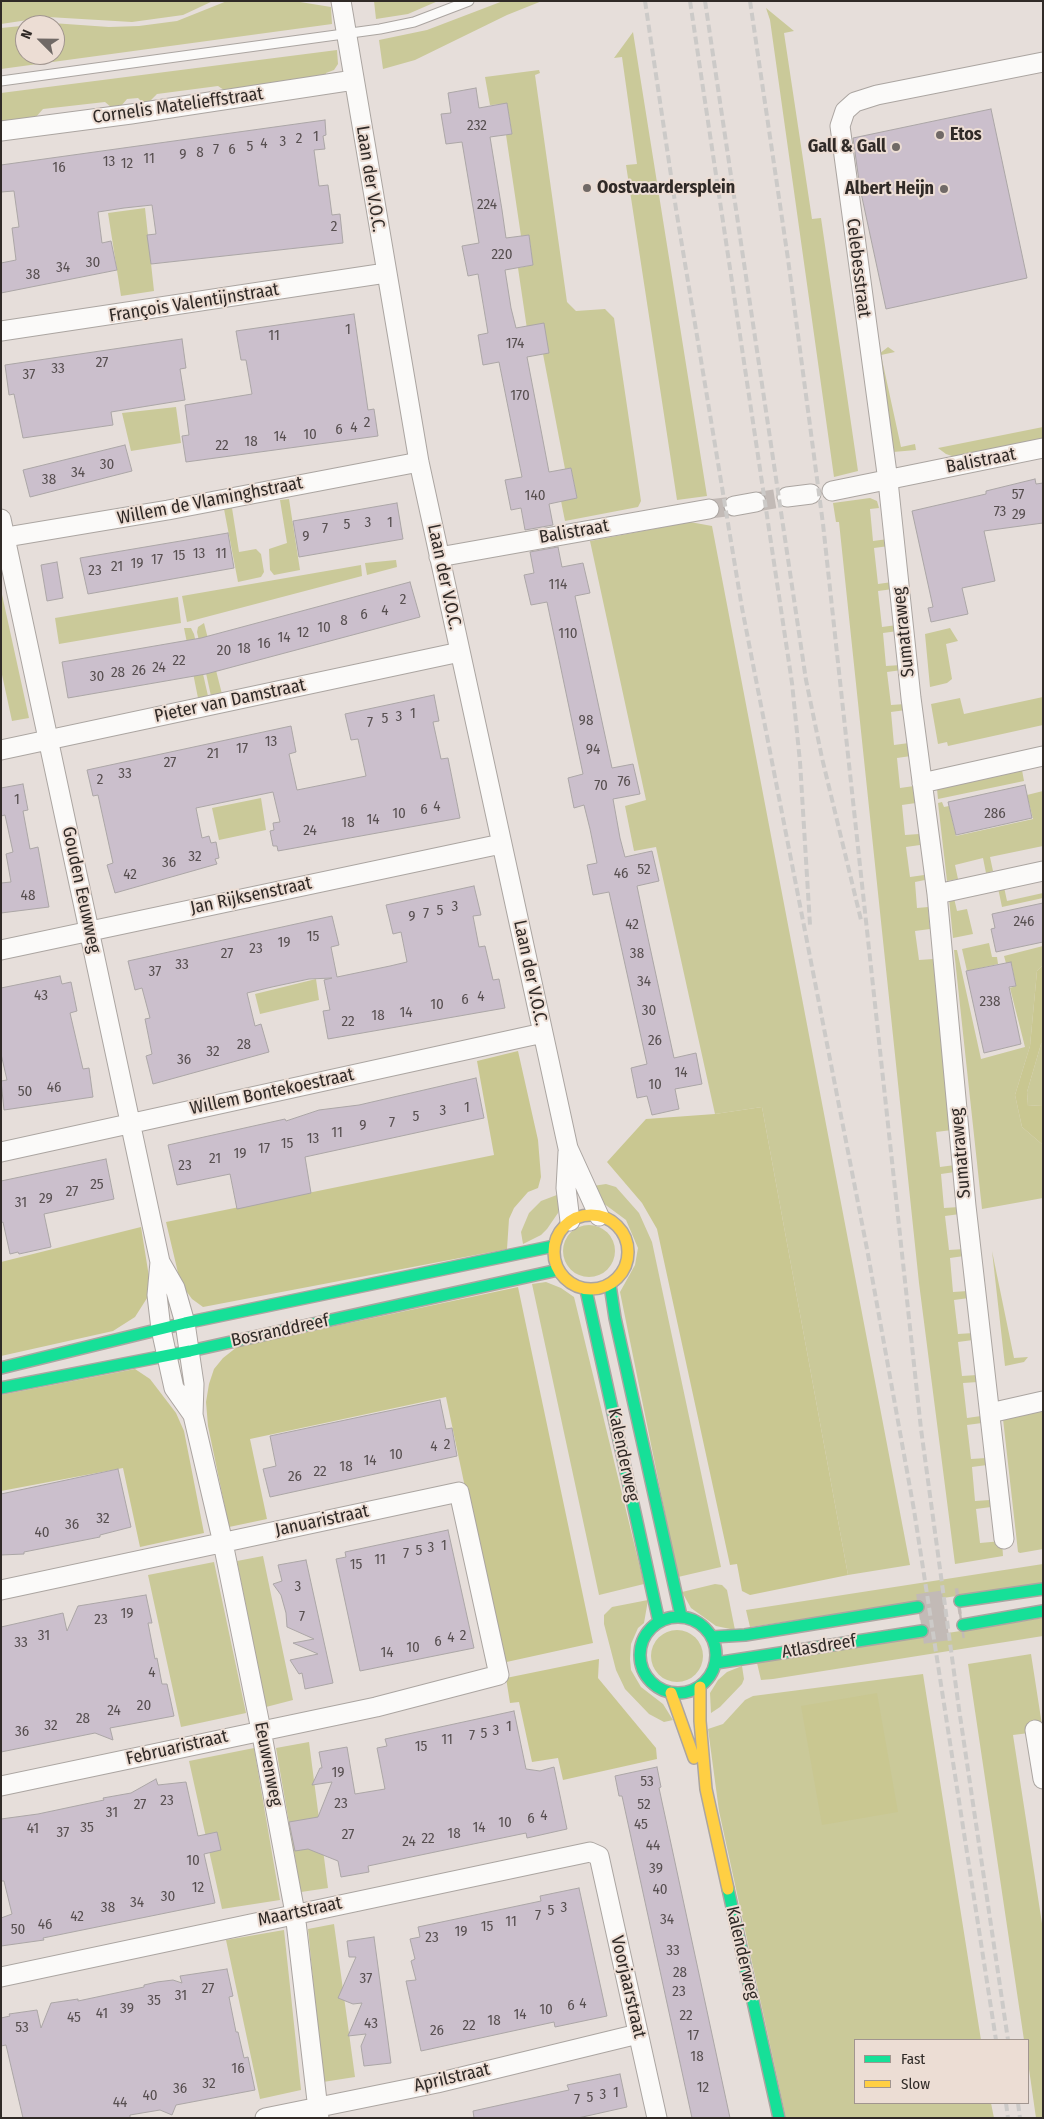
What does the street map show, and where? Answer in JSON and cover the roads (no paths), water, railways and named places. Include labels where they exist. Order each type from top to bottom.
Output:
[{"type":"main road","points":[[582,1216],[599,1216],[615,1223],[625,1235],[629,1252],[623,1271],[610,1285],[600,1289],[586,1290],[577,1288],[566,1280],[558,1270],[554,1259],[554,1246],[558,1234],[570,1221],[582,1216]]},
{"type":"main road","name":"Bosranddreef","points":[[1,1368],[185,1323],[554,1246]]},
{"type":"main road","name":"Bosranddreef","points":[[1,1388],[190,1351],[558,1270]]},
{"type":"main road","name":"Kalenderweg","points":[[610,1285],[615,1318],[681,1616]]},
{"type":"main road","name":"Kalenderweg","points":[[586,1290],[658,1622]]},
{"type":"main road","points":[[960,1601],[1043,1589]]},
{"type":"main road","name":"Atlasdreef","points":[[712,1637],[745,1635],[918,1607]]},
{"type":"main road","points":[[963,1625],[1043,1611]]},
{"type":"main road","points":[[681,1616],[693,1620],[705,1628],[712,1637],[716,1650],[716,1664],[710,1676],[700,1687],[686,1693],[671,1694],[656,1688],[646,1677],[639,1656],[644,1636],[658,1622],[681,1616]]},
{"type":"main road","name":"Atlasdreef","points":[[716,1664],[922,1631]]},
{"type":"main road","name":"Kalenderweg","points":[[700,1687],[700,1721],[706,1789],[779,2118]]},
{"type":"main road","name":"Kalenderweg","points":[[671,1694],[706,1789]]},
{"type":"street","name":"Laan der V.O.C.","points":[[341,1],[419,462],[439,557],[568,1148],[599,1216]]},
{"type":"street","name":"Celebesstraat","points":[[888,481],[840,126],[845,111],[855,102],[877,94],[1043,62]]},
{"type":"street","name":"Cornelis Matelieffstraat","points":[[1,130],[132,114],[354,80]]},
{"type":"street","name":"François Valentijnstraat","points":[[1,331],[386,273]]},
{"type":"street","name":"Balistraat","points":[[832,491],[1043,448]]},
{"type":"street","name":"Willem de Vlaminghstraat","points":[[3,538],[168,510],[419,462]]},
{"type":"street","name":"Sumatraweg","points":[[888,481],[922,783],[937,894],[966,1206],[1004,1539]]},
{"type":"street","points":[[787,498],[811,494]]},
{"type":"street","points":[[734,506],[756,502]]},
{"type":"street","name":"Balistraat","points":[[439,557],[709,509]]},
{"type":"street","name":"Gouden Eeuwweg","points":[[1,519],[3,538],[50,740],[160,1262],[175,1288],[185,1323],[190,1351]]},
{"type":"street","name":"Pieter van Damstraat","points":[[1,750],[460,652]]},
{"type":"street","points":[[922,783],[1043,756]]},
{"type":"street","name":"Jan Rijksenstraat","points":[[1,950],[502,844]]},
{"type":"street","points":[[937,894],[1043,871]]},
{"type":"street","name":"Willem Bontekoestraat","points":[[1,1152],[543,1033]]},
{"type":"street","name":"Laan der V.O.C.","points":[[568,1148],[566,1188],[570,1221]]},
{"type":"street","name":"Gouden Eeuwweg","points":[[160,1262],[156,1295],[161,1329]]},
{"type":"street","name":"Eeuwenweg","points":[[161,1329],[174,1388],[193,1415]]},
{"type":"street","name":"Eeuwenweg","points":[[190,1351],[194,1384],[193,1415],[223,1543],[261,1730],[295,1913],[318,2112]]},
{"type":"street","points":[[990,1412],[1043,1401]]},
{"type":"street","name":"Januaristraat","points":[[1,1590],[458,1492],[499,1675]]},
{"type":"street","name":"Februaristraat","points":[[1,1786],[376,1707],[499,1675]]},
{"type":"street","points":[[1035,1730],[1043,1779]]},
{"type":"street","name":"Maartstraat","points":[[1,1978],[581,1852],[590,1852],[599,1856]]},
{"type":"street","name":"Voorjaarstraat","points":[[599,1856],[657,2118]]},
{"type":"street","name":"Aprilstraat","points":[[265,2118],[318,2112],[638,2034]]},
{"type":"lane","points":[[1,81],[346,34],[414,22],[469,1]]},
{"type":"tunnel","points":[[756,502],[787,497]]},
{"type":"tunnel","points":[[709,509],[734,506]]},
{"type":"tunnel","points":[[918,1607],[960,1601]]},
{"type":"tunnel","points":[[922,1631],[963,1625]]},
{"type":"railway","points":[[645,1],[676,209],[742,608],[867,1249],[914,1510],[996,2039]]},
{"type":"railway","points":[[690,1],[792,683],[800,762],[810,925]]},
{"type":"railway","points":[[705,1],[806,680],[822,758],[861,920]]},
{"type":"railway","points":[[750,1],[788,259],[823,524],[921,1429],[959,1709],[1008,2039]]},
{"type":"railway","points":[[1006,2104],[1008,2118]]},
{"type":"railway","points":[[1018,2104],[1020,2118]]},
{"type":"place","name":"Etos","points":[[940,135]]},
{"type":"place","name":"Gall & Gall","points":[[896,147]]},
{"type":"place","name":"Oostvaardersplein","points":[[587,188]]},
{"type":"place","name":"Albert Heijn","points":[[944,189]]}]
